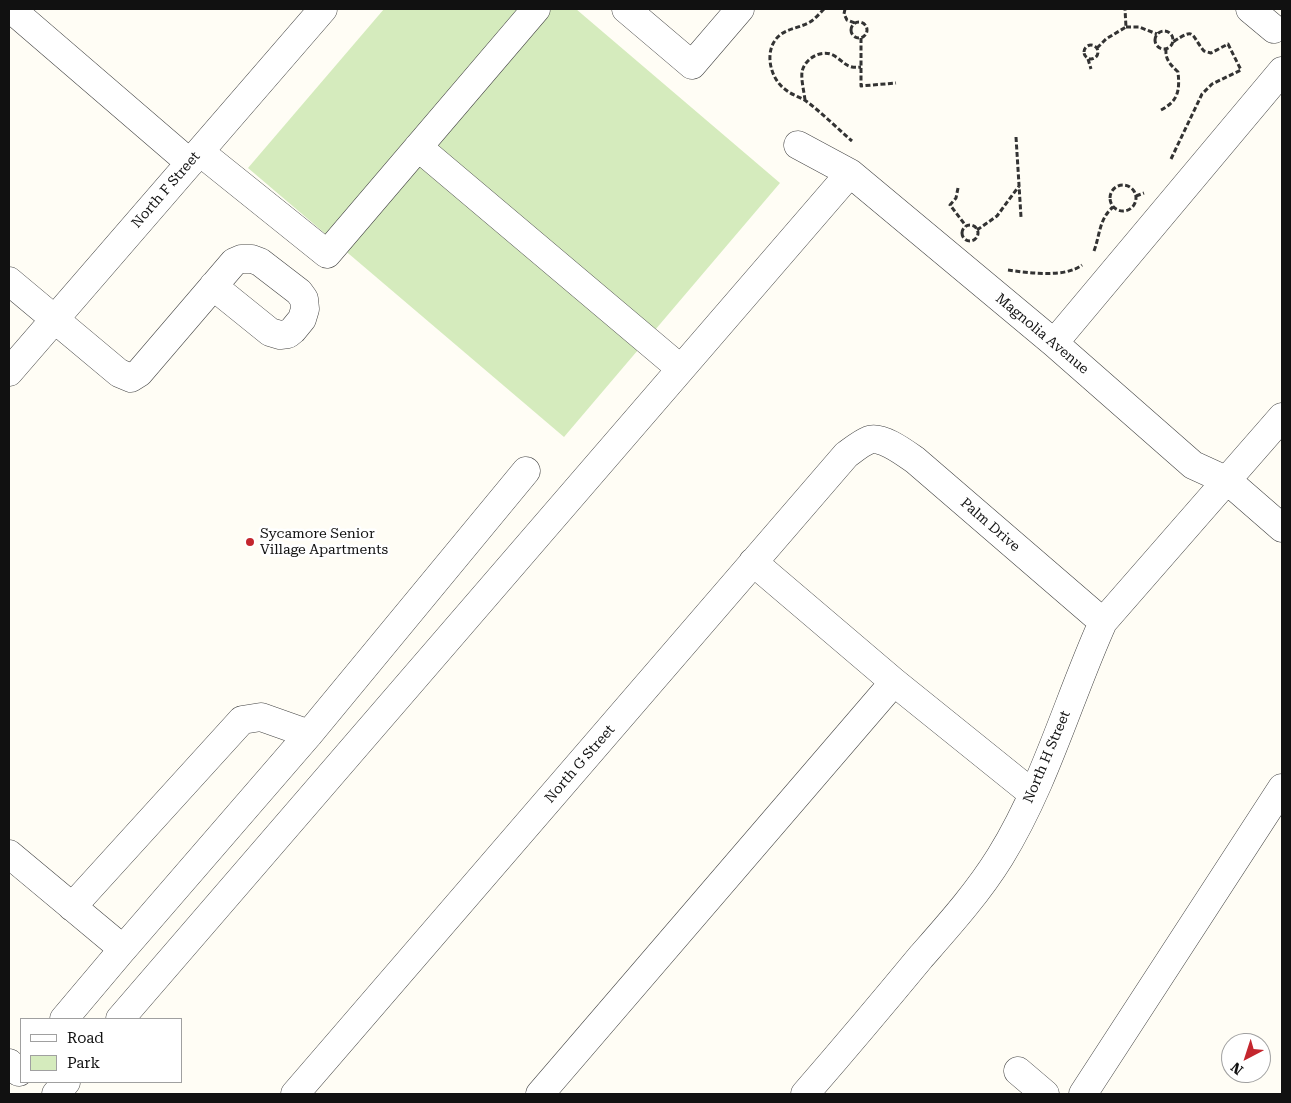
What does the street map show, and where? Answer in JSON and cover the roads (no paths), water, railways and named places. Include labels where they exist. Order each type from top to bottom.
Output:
[{"type":"street","points":[[11,9],[195,157],[327,254],[536,9]]},
{"type":"street","name":"North F Street","points":[[9,372],[323,9]]},
{"type":"street","points":[[626,9],[692,65],[740,9]]},
{"type":"street","points":[[1250,9],[1274,28]]},
{"type":"street","points":[[1054,343],[1282,71]]},
{"type":"street","name":"Magnolia Avenue","points":[[798,144],[850,173],[1054,343],[1193,465],[1228,481],[1282,528]]},
{"type":"street","points":[[418,147],[681,369]]},
{"type":"street","points":[[121,1018],[850,173]]},
{"type":"street","points":[[9,281],[53,320],[119,373],[131,378],[139,374],[212,286]]},
{"type":"street","name":"North H Street","points":[[807,1093],[973,896],[1000,857],[1033,794],[1051,754],[1089,653],[1103,622],[1282,417]]},
{"type":"street","name":"North G Street","points":[[295,1094],[846,455],[870,439]]},
{"type":"street","name":"Palm Drive","points":[[870,439],[878,439],[899,449],[914,460],[1103,622]]},
{"type":"street","points":[[65,1018],[309,734],[526,471]]},
{"type":"street","points":[[753,562],[894,682],[1033,794]]},
{"type":"street","points":[[540,1094],[894,682]]},
{"type":"street","points":[[72,907],[242,720],[261,717],[309,734]]},
{"type":"street","points":[[1084,1094],[1282,788]]},
{"type":"street","points":[[9,854],[124,949]]},
{"type":"street","points":[[9,1063],[20,1071]]},
{"type":"street","points":[[1018,1071],[1045,1094]]},
{"type":"street","points":[[56,1094],[65,1083]]},
{"type":"place","name":"Sycamore Senior Village Apartments","points":[[250,542]]}]
